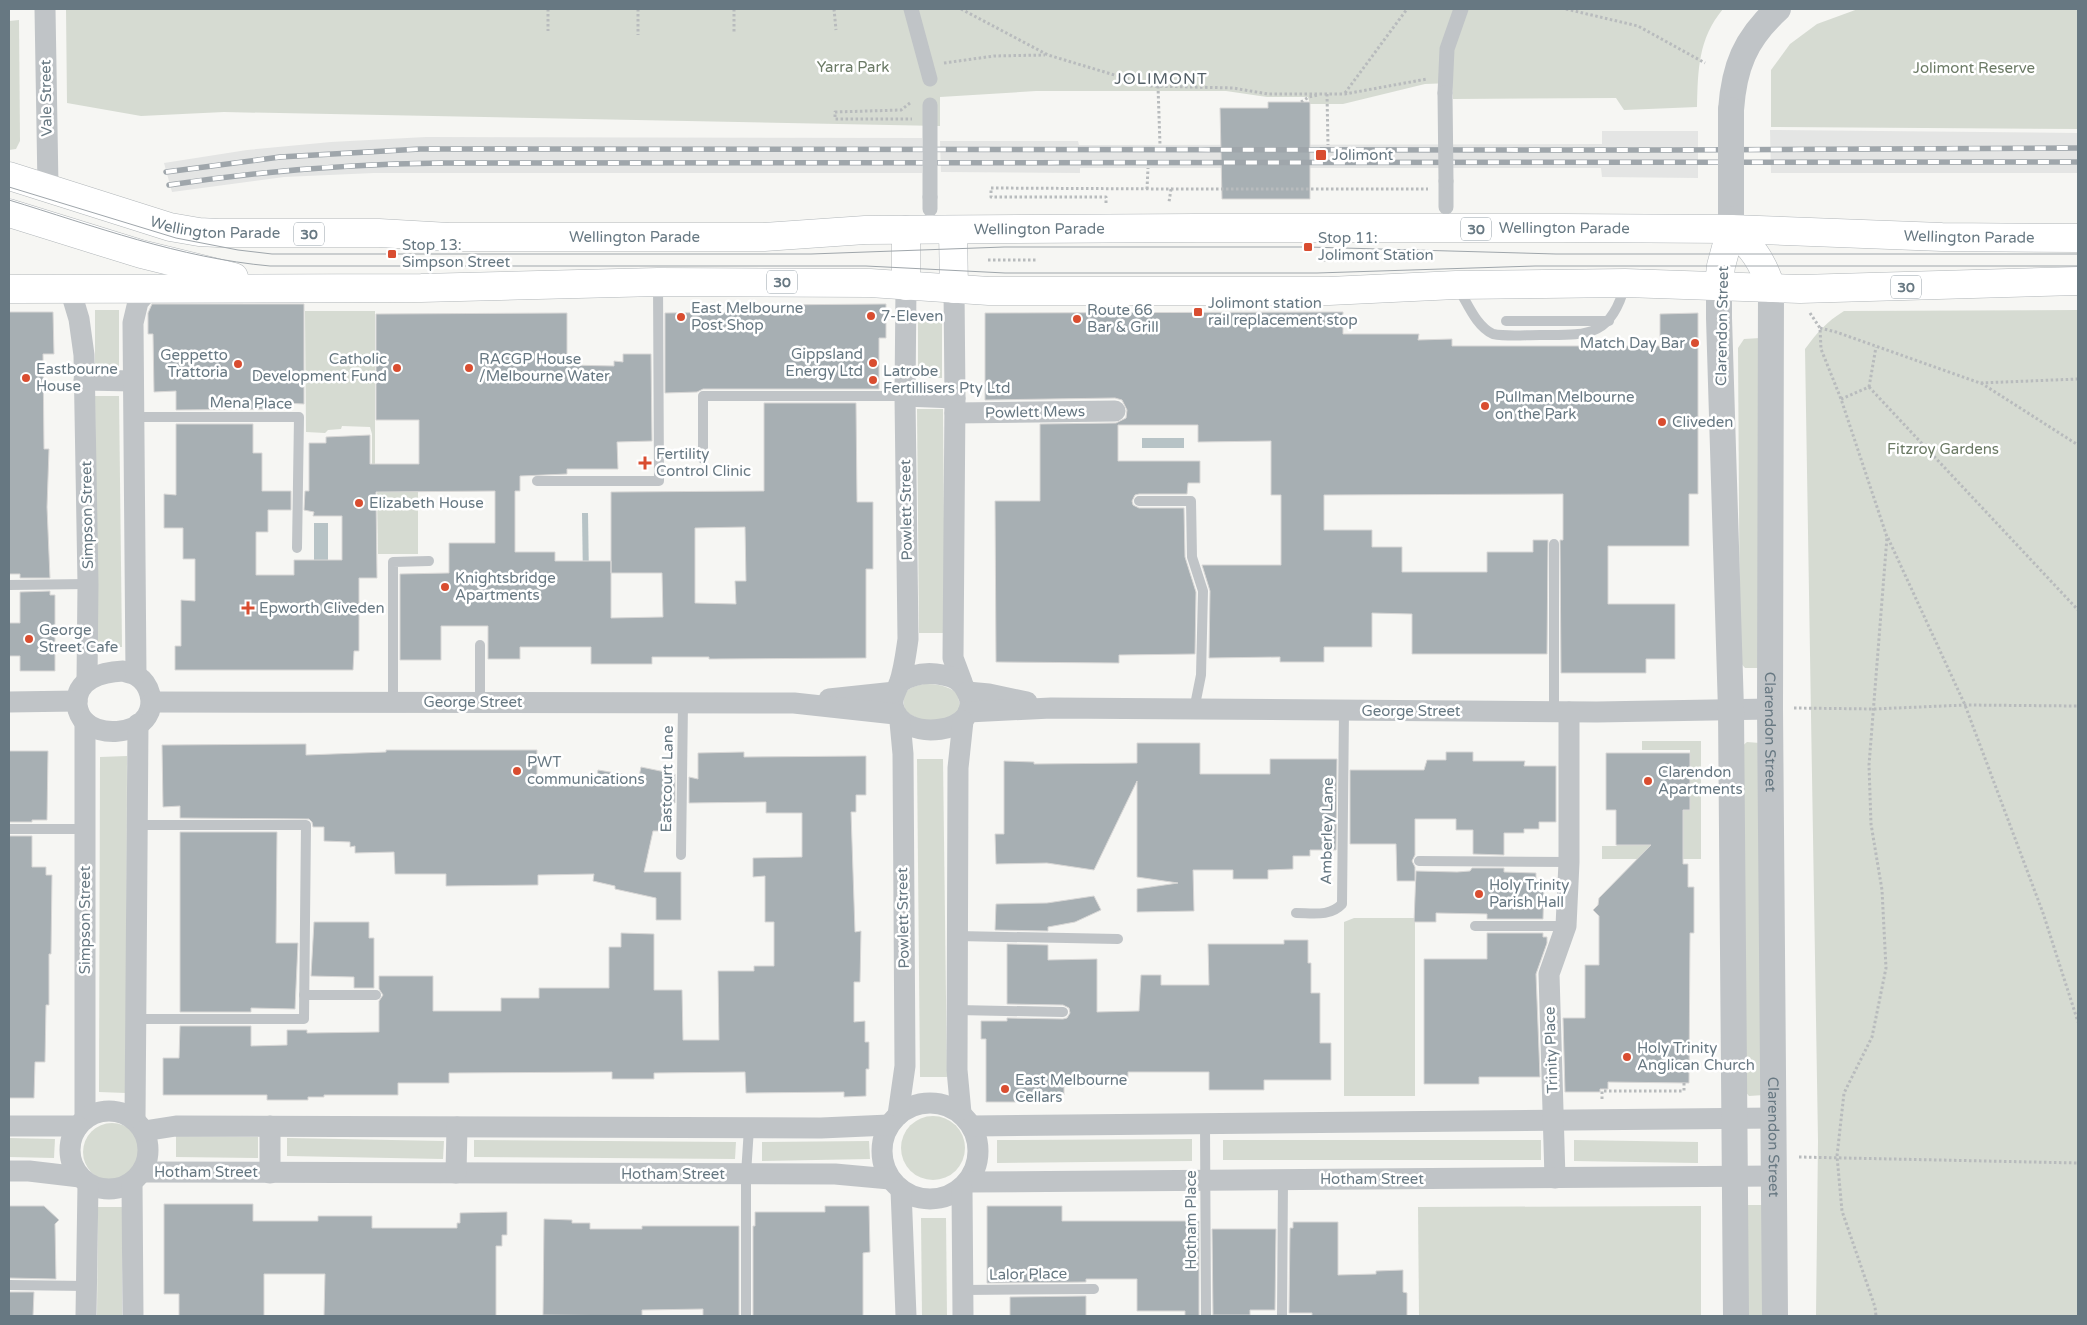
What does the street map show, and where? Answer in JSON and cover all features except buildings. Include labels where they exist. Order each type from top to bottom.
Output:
[{"type":"main road","name":"Wellington Parade","points":[[9,176],[170,227],[199,232],[379,233],[449,237],[764,237],[842,231],[906,230],[1196,228],[1730,229],[1961,237],[2078,238]]},
{"type":"main road","points":[[48,187],[48,225]]},
{"type":"main road","name":"30","points":[[9,214],[204,271],[297,287],[449,288],[658,282],[858,282],[988,291],[1329,290],[1626,283],[1771,288],[2078,282]]},
{"type":"main road","name":"Clarendon Street","points":[[1720,285],[1721,266],[1730,229],[1746,241],[1757,254],[1766,270],[1771,288]]},
{"type":"main road","name":"Powlett Street","points":[[906,230],[906,286]]},
{"type":"main road","points":[[953,230],[954,289]]},
{"type":"main road","points":[[658,237],[658,282]]},
{"type":"main road","points":[[9,289],[297,287]]},
{"type":"street","name":"Vale Street","points":[[44,9],[48,187]]},
{"type":"street","points":[[911,9],[929,73]]},
{"type":"street","points":[[1446,207],[1445,76],[1447,49],[1460,9]]},
{"type":"street","points":[[1730,229],[1731,110],[1736,70],[1755,33],[1778,9]]},
{"type":"street","points":[[930,112],[930,203]]},
{"type":"street","name":"Clarendon Street","points":[[1720,285],[1719,318],[1731,710],[1736,1316]]},
{"type":"street","name":"Powlett Street","points":[[897,687],[906,657],[908,639],[905,396],[906,286]]},
{"type":"street","name":"Clarendon Street","points":[[1771,288],[1770,709],[1775,1316]]},
{"type":"street","name":"Simpson Street","points":[[70,289],[83,336],[88,680]]},
{"type":"street","points":[[136,674],[134,313],[138,302],[149,289]]},
{"type":"street","points":[[954,289],[953,658],[965,702],[958,768],[958,1070],[966,1120],[978,1140],[979,1155],[976,1169],[965,1185],[948,1197],[932,1200],[916,1198],[896,1185],[884,1166],[881,1152],[883,1138],[894,1120],[913,1106],[929,1103],[946,1105],[966,1120],[1205,1124],[1774,1118]]},
{"type":"street","points":[[84,380],[133,381]]},
{"type":"street","points":[[905,396],[955,406]]},
{"type":"street","name":"Powlett Mews","points":[[955,406],[1115,411]]},
{"type":"street","points":[[110,672],[136,674],[144,682],[152,702],[147,717],[138,724],[114,732],[98,730],[85,722],[78,713],[77,701],[81,687],[88,680],[110,672]]},
{"type":"street","points":[[931,674],[949,676],[965,702],[948,728],[931,730],[907,725],[898,718],[893,702],[897,687],[913,676],[931,674]]},
{"type":"street","name":"George Street","points":[[794,703],[897,687]]},
{"type":"street","name":"George Street","points":[[965,702],[989,694],[1051,708],[1562,712],[1770,709]]},
{"type":"street","points":[[9,702],[77,701]]},
{"type":"street","name":"George Street","points":[[152,702],[794,703],[898,718]]},
{"type":"street","name":"Trinity Place","points":[[1554,1178],[1549,974],[1566,926],[1569,862],[1562,712]]},
{"type":"street","name":"Powlett Street","points":[[894,1120],[905,1066],[903,754],[898,718]]},
{"type":"street","name":"Simpson Street","points":[[82,1122],[85,722]]},
{"type":"street","points":[[138,724],[136,1019],[140,1126]]},
{"type":"street","points":[[86,1316],[84,1180],[72,1165],[69,1152],[71,1138],[82,1122],[97,1112],[110,1111],[124,1113],[140,1126],[148,1141],[149,1152],[137,1177],[133,1316]]},
{"type":"street","points":[[140,1126],[749,1128],[894,1120]]},
{"type":"street","points":[[9,1126],[82,1122]]},
{"type":"street","name":"Hotham Street","points":[[270,1126],[270,1173]]},
{"type":"street","points":[[456,1174],[457,1127]]},
{"type":"street","name":"Hotham Street","points":[[965,1185],[1206,1180],[1735,1176],[1775,1166]]},
{"type":"street","points":[[9,1171],[29,1171],[84,1180],[99,1188],[110,1190],[121,1188],[137,1177]]},
{"type":"street","name":"Hotham Street","points":[[137,1177],[270,1173],[835,1174],[896,1185]]},
{"type":"street","points":[[896,1185],[906,1316]]},
{"type":"street","points":[[963,1316],[965,1185]]},
{"type":"lane","points":[[537,481],[659,480],[658,282]]},
{"type":"lane","points":[[1456,286],[1476,318],[1484,328],[1493,334],[1570,336],[1590,332],[1609,321],[1616,311],[1626,283]]},
{"type":"lane","points":[[1506,321],[1609,321]]},
{"type":"lane","points":[[703,459],[703,396],[905,396]]},
{"type":"lane","name":"Mena Place","points":[[134,417],[299,418],[298,548]]},
{"type":"lane","points":[[1138,501],[1191,501],[1192,557],[1202,591],[1200,675],[1194,710]]},
{"type":"lane","points":[[1554,544],[1562,712]]},
{"type":"lane","points":[[394,702],[393,562],[430,561]]},
{"type":"lane","points":[[9,584],[88,584]]},
{"type":"lane","points":[[480,645],[480,702]]},
{"type":"lane","name":"Eastcourt Lane","points":[[681,855],[683,703]]},
{"type":"lane","name":"Amberley Lane","points":[[1296,913],[1329,913],[1336,910],[1342,904],[1344,710]]},
{"type":"lane","points":[[136,1019],[304,1019],[306,825],[137,825]]},
{"type":"lane","points":[[9,829],[85,829]]},
{"type":"lane","points":[[1419,861],[1569,862]]},
{"type":"lane","points":[[1475,926],[1566,926]]},
{"type":"lane","points":[[958,936],[1118,939]]},
{"type":"lane","points":[[304,994],[376,995]]},
{"type":"lane","points":[[957,1010],[1064,1012]]},
{"type":"lane","name":"Hotham Place","points":[[1205,1124],[1206,1316]]},
{"type":"lane","points":[[746,1316],[746,1174],[749,1128]]},
{"type":"lane","points":[[1282,1316],[1283,1180]]},
{"type":"lane","points":[[9,1285],[86,1286]]},
{"type":"lane","name":"Lalor Place","points":[[963,1290],[1094,1289]]},
{"type":"path","points":[[548,9],[548,31]]},
{"type":"path","points":[[638,9],[638,35]]},
{"type":"path","points":[[734,9],[734,33]]},
{"type":"path","points":[[834,9],[836,30]]},
{"type":"path","points":[[961,9],[1000,32],[1048,56],[1128,80],[1158,86],[1233,88],[1268,94],[1345,94],[1445,76]]},
{"type":"path","points":[[1345,94],[1407,9]]},
{"type":"path","points":[[1566,9],[1638,26],[1705,63]]},
{"type":"path","points":[[929,73],[994,56],[1019,54],[1048,56]]},
{"type":"path","points":[[1158,86],[1160,145]]},
{"type":"path","points":[[1301,102],[1309,97],[1328,94]]},
{"type":"path","points":[[1328,94],[1328,144]]},
{"type":"path","points":[[911,101],[907,107],[901,110],[835,112],[835,119],[930,112]]},
{"type":"path","points":[[1147,189],[1148,168]]},
{"type":"path","points":[[1106,209],[1106,197],[991,197],[992,188],[1171,189],[1446,185]]},
{"type":"path","points":[[1170,202],[1171,189]]},
{"type":"path","points":[[1318,260],[1400,259]]},
{"type":"path","points":[[988,260],[1038,260]]},
{"type":"path","points":[[1806,307],[1820,328],[1821,349],[1841,399],[1887,537],[1965,705],[2042,913],[2078,1022]]},
{"type":"path","points":[[1820,328],[1980,383],[2078,444]]},
{"type":"path","points":[[1869,387],[1876,347]]},
{"type":"path","points":[[1980,383],[2078,379]]},
{"type":"path","points":[[1841,399],[1869,387]]},
{"type":"path","points":[[1869,387],[2078,610]]},
{"type":"path","points":[[1876,1316],[1875,1307],[1842,1212],[1836,1156],[1844,1093],[1872,1037],[1886,968],[1882,890],[1871,824],[1869,765],[1887,537]]},
{"type":"path","points":[[1770,709],[1874,709],[1965,705],[2078,706]]},
{"type":"path","points":[[1602,1104],[1602,1091],[1684,1091],[1684,1083]]},
{"type":"path","points":[[1775,1166],[1836,1156],[2078,1163]]},
{"type":"shaded area","points":[[1770,130],[2078,133],[2078,173],[1771,173]]},
{"type":"shaded area","points":[[1602,131],[1698,131],[1698,178],[1602,177],[1601,168],[1080,168],[1080,173],[941,172],[940,141],[1078,141],[1079,145],[1602,144]]},
{"type":"shaded area","points":[[426,137],[922,138],[922,173],[374,173],[284,177],[172,192],[164,163],[247,150],[331,142]]},
{"type":"shaded area","points":[[1142,438],[1184,438],[1184,448],[1142,448]]},
{"type":"shaded area","points":[[582,513],[588,513],[589,579],[583,581]]},
{"type":"shaded area","points":[[314,523],[328,523],[328,564],[314,564]]},
{"type":"green space","name":"Yarra Park","points":[[66,9],[1723,9],[1715,20],[1704,43],[1699,68],[1697,107],[1624,110],[1616,98],[1453,99],[1452,83],[1425,84],[1343,104],[1310,104],[1308,97],[1267,97],[1226,91],[1036,91],[940,97],[940,126],[224,112],[141,116],[67,103]]},
{"type":"green space","name":"Jolimont Reserve","points":[[1858,9],[2078,9],[2078,129],[1771,127],[1771,70],[1790,44],[1817,24]]},
{"type":"green space","points":[[19,20],[20,141],[16,149],[9,150],[9,21]]},
{"type":"green space","points":[[95,310],[119,310],[119,372],[95,372]]},
{"type":"green space","name":"Fitzroy Gardens","points":[[2078,310],[2078,1316],[1816,1316],[1818,1141],[1805,349],[1822,328],[1844,311]]},
{"type":"green space","points":[[305,311],[375,311],[375,476],[372,476],[372,434],[370,427],[342,426],[341,429],[328,430],[325,433],[306,432]]},
{"type":"green space","points":[[918,315],[942,315],[942,378],[918,378]]},
{"type":"green space","points":[[1760,338],[1762,668],[1745,668],[1740,662],[1738,348],[1744,339]]},
{"type":"green space","points":[[95,396],[119,396],[122,647],[97,647]]},
{"type":"green space","points":[[917,409],[943,409],[945,633],[919,633]]},
{"type":"green space","points":[[418,487],[418,554],[378,554],[377,493],[381,488]]},
{"type":"green space","points":[[924,684],[949,688],[957,693],[961,709],[946,719],[933,722],[920,719],[905,711],[904,699],[906,692],[913,687]]},
{"type":"green space","points":[[1642,741],[1701,741],[1701,859],[1602,859],[1602,846],[1617,846],[1617,841],[1683,807],[1690,807],[1690,750],[1642,750]]},
{"type":"green space","points":[[1747,742],[1760,743],[1764,1095],[1749,1096],[1743,1089],[1741,747]]},
{"type":"green space","points":[[127,756],[126,1093],[99,1092],[100,757]]},
{"type":"green space","points":[[917,759],[943,759],[947,1077],[920,1077]]},
{"type":"green space","points":[[1354,918],[1415,918],[1415,1096],[1344,1096],[1344,922]]},
{"type":"green space","points":[[927,1116],[939,1116],[956,1125],[963,1136],[965,1148],[963,1160],[956,1171],[939,1180],[927,1180],[915,1175],[906,1166],[901,1154],[901,1142],[906,1130],[915,1121]]},
{"type":"green space","points":[[112,1123],[123,1125],[133,1131],[139,1141],[141,1152],[139,1163],[133,1173],[123,1179],[112,1181],[101,1179],[91,1173],[85,1163],[83,1152],[85,1141],[91,1131],[101,1125]]},
{"type":"green space","points":[[176,1136],[258,1137],[258,1158],[176,1157]]},
{"type":"green space","points":[[9,1138],[55,1139],[54,1158],[9,1157]]},
{"type":"green space","points":[[287,1138],[444,1141],[443,1159],[287,1156]]},
{"type":"green space","points":[[1192,1139],[1192,1161],[997,1163],[997,1140]]},
{"type":"green space","points":[[474,1140],[736,1142],[735,1159],[474,1157]]},
{"type":"green space","points":[[1223,1140],[1541,1140],[1541,1160],[1223,1160]]},
{"type":"green space","points":[[1574,1140],[1698,1142],[1698,1163],[1574,1161]]},
{"type":"green space","points":[[869,1141],[870,1159],[762,1161],[762,1142]]},
{"type":"green space","points":[[1748,1205],[1764,1205],[1769,1316],[1744,1316]]},
{"type":"green space","points":[[1701,1206],[1701,1316],[1419,1316],[1418,1207]]},
{"type":"green space","points":[[98,1207],[122,1207],[122,1316],[97,1316]]},
{"type":"green space","points":[[921,1218],[946,1218],[947,1316],[922,1316]]},
{"type":"tram line","points":[[9,187],[176,238],[238,250],[272,254],[811,254],[1004,247],[1308,247],[1556,254],[2078,254]]},
{"type":"tram line","points":[[9,200],[138,240],[203,256],[270,266],[866,266],[1005,273],[1317,273],[1535,266],[2078,266]]},
{"type":"railway","points":[[166,172],[280,157],[420,149],[1673,150],[2078,148]]},
{"type":"railway","points":[[169,185],[305,169],[442,163],[2078,162]]},
{"type":"place","name":"Jolimont","points":[[1321,155]]},
{"type":"place","name":"Stop 11: Jolimont Station","points":[[1308,247]]},
{"type":"place","name":"Stop 13: Simpson Street","points":[[392,254]]},
{"type":"place","name":"Jolimont station rail replacement stop","points":[[1198,312]]},
{"type":"place","name":"7-Eleven","points":[[871,316]]},
{"type":"place","name":"East Melbourne Post Shop","points":[[681,317]]},
{"type":"place","name":"Route 66 Bar & Grill","points":[[1077,319]]},
{"type":"place","name":"Match Day Bar","points":[[1695,343]]},
{"type":"place","name":"Gippsland Energy Ltd","points":[[873,363]]},
{"type":"place","name":"Geppetto Trattoria","points":[[238,364]]},
{"type":"place","name":"Catholic Development Fund","points":[[397,368]]},
{"type":"place","name":"RACGP House /Melbourne Water","points":[[469,368]]},
{"type":"place","name":"Eastbourne House","points":[[26,378]]},
{"type":"place","name":"Latrobe Fertillisers Pty Ltd","points":[[873,380]]},
{"type":"place","name":"Pullman Melbourne on the Park","points":[[1485,406]]},
{"type":"place","name":"Cliveden","points":[[1662,422]]},
{"type":"place","name":"Fertility Control Clinic","points":[[645,463]]},
{"type":"place","name":"Elizabeth House","points":[[359,503]]},
{"type":"place","name":"Knightsbridge Apartments","points":[[445,587]]},
{"type":"place","name":"Epworth Cliveden","points":[[248,608]]},
{"type":"place","name":"George Street Cafe","points":[[29,639]]},
{"type":"place","name":"PWT communications","points":[[517,771]]},
{"type":"place","name":"Clarendon Apartments","points":[[1648,781]]},
{"type":"place","name":"Holy Trinity Parish Hall","points":[[1479,894]]},
{"type":"place","name":"Holy Trinity Anglican Church","points":[[1627,1057]]},
{"type":"place","name":"East Melbourne Cellars","points":[[1005,1089]]},
{"type":"district","name":"JOLIMONT","points":[[1161,79]]}]
